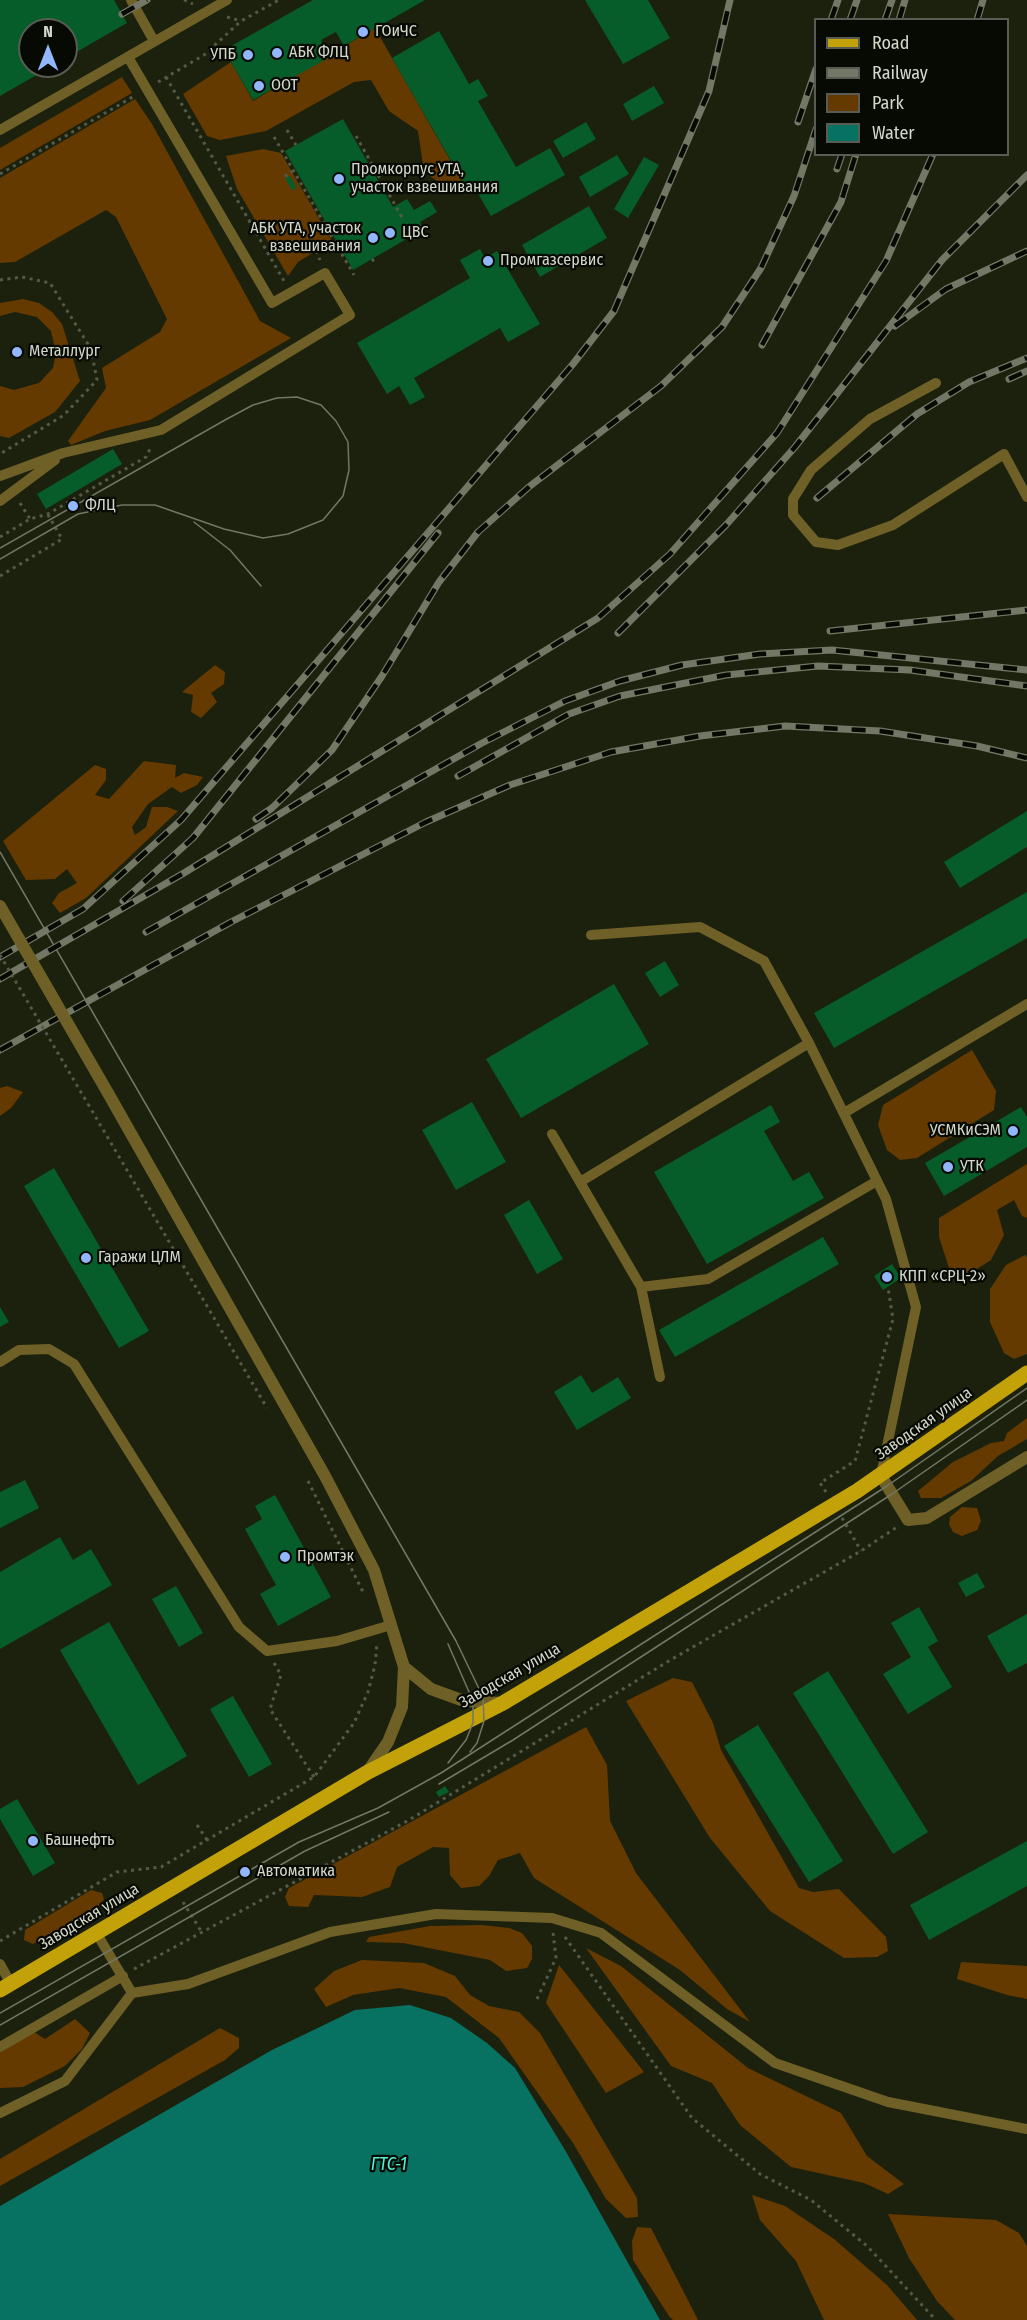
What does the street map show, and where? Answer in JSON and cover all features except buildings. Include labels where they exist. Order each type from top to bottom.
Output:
[{"type":"main road","name":"Заводская улица","points":[[6,1987],[368,1772],[503,1703],[834,1505],[881,1476],[1027,1373]]},
{"type":"street","points":[[0,906],[325,1476],[374,1570],[404,1667],[402,1707],[388,1742],[368,1772]]},
{"type":"street","points":[[881,1476],[908,1520],[927,1518],[1027,1457]]},
{"type":"street","points":[[404,1667],[431,1689],[464,1701],[503,1703]]},
{"type":"lane","points":[[131,0],[154,41]]},
{"type":"lane","points":[[0,130],[227,0]]},
{"type":"lane","points":[[0,477],[63,453],[161,430],[350,315],[325,273],[272,303],[128,57]]},
{"type":"lane","points":[[936,383],[870,418],[811,470],[793,499],[793,515],[816,542],[838,545],[893,525],[1004,454],[1027,497]]},
{"type":"lane","points":[[0,501],[63,453]]},
{"type":"lane","points":[[591,935],[700,927],[764,961],[809,1043],[886,1199],[916,1306],[881,1476]]},
{"type":"lane","points":[[844,1113],[1027,1004]]},
{"type":"lane","points":[[580,1182],[809,1043]]},
{"type":"lane","points":[[552,1134],[641,1287],[660,1377]]},
{"type":"lane","points":[[641,1287],[708,1279],[877,1181]]},
{"type":"lane","points":[[0,1362],[19,1350],[49,1349],[74,1364],[239,1627],[267,1651],[337,1641],[391,1624]]},
{"type":"lane","points":[[0,2113],[65,2081],[132,1993],[188,1984],[330,1932],[436,1914],[552,1918],[601,1933],[775,2063],[888,2102],[1027,2129]]},
{"type":"lane","points":[[97,1934],[132,1993]]},
{"type":"lane","points":[[0,1964],[6,1987]]},
{"type":"lane","points":[[0,2047],[123,1976]]},
{"type":"path","points":[[154,84],[204,55],[241,21],[279,0]]},
{"type":"path","points":[[166,77],[291,292]]},
{"type":"path","points":[[0,174],[140,93]]},
{"type":"path","points":[[287,130],[296,145]]},
{"type":"path","points":[[356,136],[403,219],[401,220]]},
{"type":"path","points":[[274,137],[354,275]]},
{"type":"path","points":[[287,177],[286,175],[294,171]]},
{"type":"path","points":[[410,233],[414,240]]},
{"type":"path","points":[[372,259],[375,263]]},
{"type":"path","points":[[0,280],[22,277],[50,283],[90,349],[97,380],[64,415],[0,454]]},
{"type":"path","points":[[0,537],[30,519],[48,514],[146,457],[161,430]]},
{"type":"path","points":[[20,502],[30,519]]},
{"type":"path","points":[[0,576],[62,539],[48,514]]},
{"type":"path","points":[[0,955],[268,1410]]},
{"type":"path","points":[[861,1551],[820,1483],[855,1461],[893,1319],[888,1287]]},
{"type":"path","points":[[303,1471],[366,1599]]},
{"type":"path","points":[[123,1976],[201,1931],[409,1820],[672,1659],[861,1551],[908,1520]]},
{"type":"path","points":[[0,1941],[117,1872],[161,1867],[314,1777],[354,1723],[368,1692],[375,1665],[377,1630]]},
{"type":"path","points":[[267,1651],[281,1675],[270,1709],[314,1777]]},
{"type":"path","points":[[197,1825],[207,1840]]},
{"type":"path","points":[[537,1999],[556,1958],[552,1918]]},
{"type":"path","points":[[552,1918],[692,2118],[760,2175],[811,2200],[867,2246],[936,2320]]},
{"type":"green space","points":[[375,28],[462,181],[446,187],[424,172],[418,131],[389,111],[371,80],[354,82],[266,131],[220,140],[207,136],[183,94],[231,62],[253,101]]},
{"type":"green space","points":[[122,77],[132,93],[0,170],[0,148]]},
{"type":"green space","points":[[135,99],[152,124],[260,321],[291,338],[150,420],[105,431],[71,445],[68,441],[106,388],[102,368],[160,332],[167,319],[116,217],[106,210],[15,262],[0,263],[0,178]]},
{"type":"green space","points":[[263,149],[281,153],[332,241],[298,262],[288,276],[237,189],[226,156]]},
{"type":"green space","points":[[23,299],[39,303],[52,312],[62,324],[80,381],[55,412],[9,438],[0,436],[0,386],[14,390],[39,383],[53,368],[56,353],[51,331],[37,317],[15,312],[0,316],[0,303]]},
{"type":"green space","points":[[215,665],[225,672],[224,684],[211,693],[217,702],[201,718],[191,712],[193,695],[182,692]]},
{"type":"green space","points":[[144,761],[176,765],[175,778],[184,773],[203,777],[197,785],[181,793],[172,787],[148,804],[132,827],[135,835],[146,827],[152,807],[167,807],[178,811],[86,898],[60,913],[52,903],[59,893],[77,883],[67,869],[55,879],[26,880],[3,841],[95,765],[106,769],[106,780],[95,795],[109,799]]},
{"type":"green space","points":[[972,1050],[996,1091],[994,1110],[917,1158],[900,1160],[887,1150],[878,1125],[883,1105]]},
{"type":"green space","points":[[7,1086],[23,1092],[11,1108],[0,1116],[0,1088]]},
{"type":"green space","points":[[1027,1164],[1027,1218],[1022,1216],[1014,1200],[997,1210],[1004,1235],[991,1260],[963,1278],[950,1271],[939,1237],[939,1218]]},
{"type":"green space","points":[[1025,1255],[1027,1257],[1027,1354],[1014,1359],[1004,1353],[990,1322],[990,1289],[1006,1265]]},
{"type":"green space","points":[[1027,1418],[1027,1439],[998,1456],[971,1481],[941,1498],[921,1498],[918,1491],[953,1462],[991,1443],[1004,1441],[1007,1433]]},
{"type":"green space","points":[[962,1507],[977,1508],[981,1521],[977,1530],[962,1536],[953,1532],[949,1524],[950,1517]]},
{"type":"green space","points":[[673,1678],[692,1682],[713,1723],[721,1750],[799,1888],[813,1892],[839,1889],[886,1937],[888,1951],[877,1957],[844,1958],[770,1911],[710,1838],[626,1701]]},
{"type":"green space","points":[[586,1727],[607,1765],[610,1821],[636,1873],[750,2022],[727,2009],[680,1970],[534,1878],[520,1853],[498,1860],[489,1876],[479,1886],[461,1888],[450,1875],[449,1848],[433,1847],[397,1867],[390,1887],[362,1897],[314,1895],[308,1907],[289,1906],[285,1897],[289,1888]]},
{"type":"green space","points":[[91,1890],[102,1893],[104,1899],[100,1906],[33,1944],[24,1940],[25,1930]]},
{"type":"green space","points":[[482,1925],[509,1928],[522,1933],[532,1946],[532,1959],[527,1968],[506,1971],[490,1960],[403,1943],[366,1942],[369,1937],[430,1926]]},
{"type":"green space","points":[[586,1948],[621,1966],[748,2068],[841,2113],[867,2156],[904,2184],[888,2194],[864,2183],[791,2167],[740,2125],[712,2083],[671,2066]]},
{"type":"green space","points":[[362,1960],[424,1963],[455,1976],[470,1995],[489,2006],[519,2012],[540,2033],[637,2198],[638,2217],[626,2218],[606,2199],[573,2143],[499,2038],[446,1997],[399,1988],[353,1995],[326,2007],[314,1989],[334,1971]]},
{"type":"green space","points":[[961,1962],[1027,1966],[1027,1999],[957,1979]]},
{"type":"green space","points":[[559,1965],[644,2072],[606,2093],[546,2003]]},
{"type":"green space","points":[[75,2019],[90,2033],[82,2049],[65,2066],[23,2087],[0,2088],[0,2052],[34,2032],[45,2039]]},
{"type":"green space","points":[[220,2028],[239,2038],[239,2048],[225,2060],[0,2186],[0,2159]]},
{"type":"green space","points":[[752,2195],[785,2206],[834,2239],[887,2285],[917,2320],[824,2320],[796,2261],[760,2220]]},
{"type":"green space","points":[[888,2214],[996,2220],[1019,2233],[1027,2246],[1027,2320],[955,2320],[937,2301],[909,2258]]},
{"type":"green space","points":[[637,2227],[651,2228],[698,2320],[673,2320],[669,2316],[633,2260],[632,2241]]},
{"type":"water","name":"ГТС-1","points":[[410,2005],[451,2018],[487,2043],[515,2068],[565,2150],[660,2320],[0,2320],[0,2206],[272,2050],[355,2010]]},
{"type":"tram line","points":[[0,548],[253,405],[277,398],[297,397],[321,405],[336,421],[348,442],[349,470],[343,496],[323,520],[288,534],[263,538],[224,529],[155,505],[122,505],[78,514],[0,559]]},
{"type":"tram line","points":[[194,522],[230,550],[261,586]]},
{"type":"tram line","points":[[0,852],[456,1641],[483,1697],[484,1721],[477,1743],[470,1752]]},
{"type":"tram line","points":[[0,2013],[299,1842],[378,1808],[441,1773],[887,1486],[1027,1388]]},
{"type":"tram line","points":[[439,1784],[513,1740],[892,1494],[1027,1400]]},
{"type":"tram line","points":[[448,1644],[473,1701],[473,1723],[466,1740],[448,1763]]},
{"type":"tram line","points":[[0,2025],[305,1851],[389,1812]]},
{"type":"railway","points":[[122,14],[147,0]]},
{"type":"railway","points":[[0,957],[83,909],[181,820],[573,364],[614,311],[709,91],[730,0]]},
{"type":"railway","points":[[832,18],[838,0]]},
{"type":"railway","points":[[851,18],[857,0]]},
{"type":"railway","points":[[886,18],[892,0]]},
{"type":"railway","points":[[900,18],[905,0]]},
{"type":"railway","points":[[978,18],[983,0]]},
{"type":"railway","points":[[798,122],[814,75]]},
{"type":"railway","points":[[256,819],[272,808],[332,750],[382,676],[439,582],[478,532],[530,486],[661,386],[722,327],[761,268],[794,196],[814,135]]},
{"type":"railway","points":[[837,169],[841,156]]},
{"type":"railway","points":[[762,345],[841,202],[855,156]]},
{"type":"railway","points":[[0,979],[184,873],[598,618],[670,554],[777,433],[886,261],[932,156]]},
{"type":"railway","points":[[618,633],[726,525],[795,447],[942,260],[1027,175]]},
{"type":"railway","points":[[895,326],[946,289],[1027,251]]},
{"type":"railway","points":[[817,498],[917,414],[969,382],[1027,358]]},
{"type":"railway","points":[[1009,379],[1027,371]]},
{"type":"railway","points":[[123,901],[193,838],[438,533]]},
{"type":"railway","points":[[830,631],[1027,610]]},
{"type":"railway","points":[[146,932],[482,743],[565,701],[620,681],[682,665],[760,654],[832,650],[1027,670]]},
{"type":"railway","points":[[458,776],[569,714],[620,696],[726,675],[818,666],[910,670],[1027,686]]},
{"type":"railway","points":[[0,1050],[231,922],[426,822],[510,785],[611,752],[700,736],[785,726],[880,731],[977,746],[1027,758]]},
{"type":"place","name":"ГОиЧС","points":[[363,32]]},
{"type":"place","name":"АБК ФЛЦ","points":[[277,53]]},
{"type":"place","name":"УПБ","points":[[248,55]]},
{"type":"place","name":"ООТ","points":[[259,86]]},
{"type":"place","name":"Промкорпус УТА, участок взвешивания","points":[[339,179]]},
{"type":"place","name":"ЦВС","points":[[390,233]]},
{"type":"place","name":"АБК УТА, участок взвешивания","points":[[373,238]]},
{"type":"place","name":"Промгазсервис","points":[[488,261]]},
{"type":"place","name":"Металлург","points":[[17,352]]},
{"type":"place","name":"ФЛЦ","points":[[73,506]]},
{"type":"place","name":"УСМКиСЭМ","points":[[1013,1131]]},
{"type":"place","name":"УТК","points":[[948,1167]]},
{"type":"place","name":"Гаражи ЦЛМ","points":[[86,1258]]},
{"type":"place","name":"КПП «СРЦ-2»","points":[[887,1277]]},
{"type":"place","name":"Промтэк","points":[[285,1557]]},
{"type":"place","name":"Башнефть","points":[[33,1841]]},
{"type":"place","name":"Автоматика","points":[[245,1872]]}]
